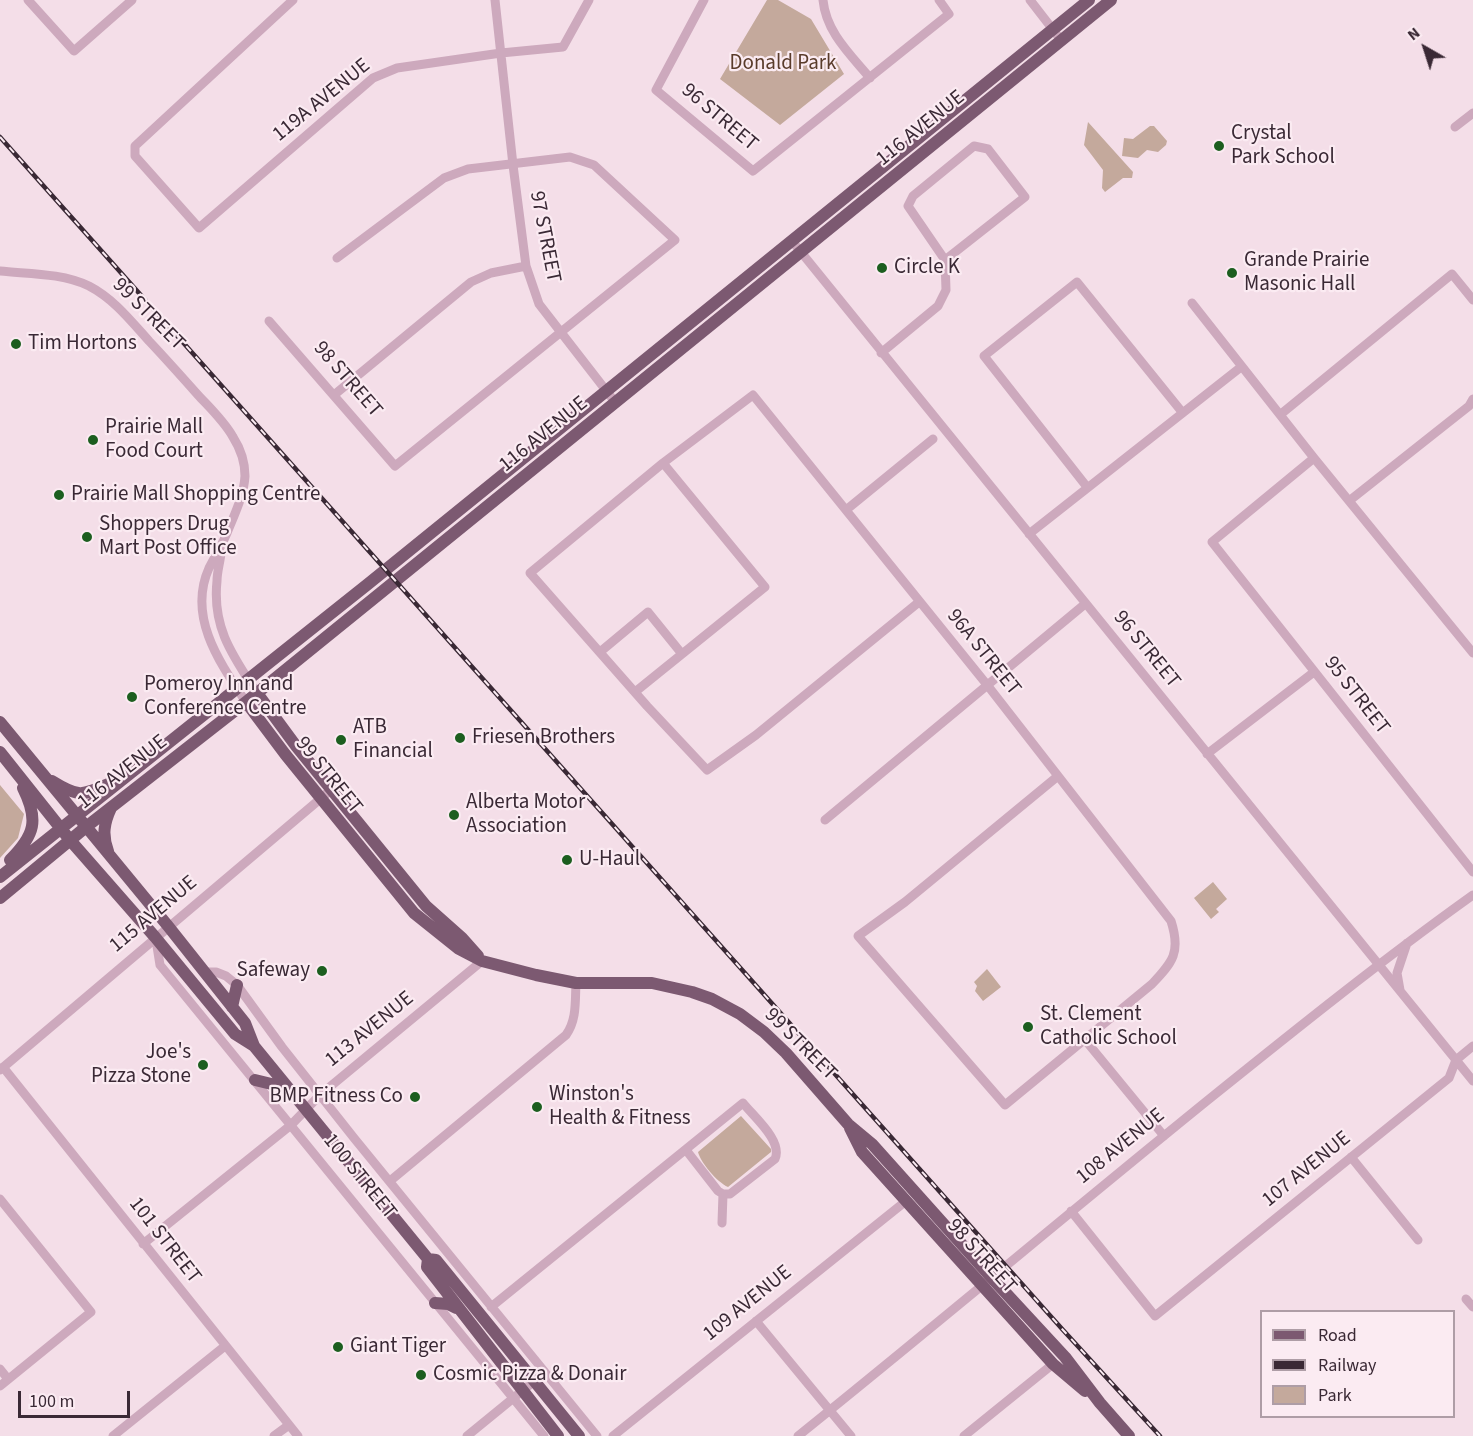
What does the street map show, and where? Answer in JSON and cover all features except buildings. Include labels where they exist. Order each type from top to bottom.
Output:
[{"type":"main road","name":"116 AVENUE","points":[[0,898],[801,253],[1057,35],[1089,0]]},
{"type":"main road","name":"116 AVENUE","points":[[0,877],[368,584],[792,241],[1057,35],[1111,0]]},
{"type":"main road","points":[[368,584],[378,595]]},
{"type":"main road","name":"99 STREET","points":[[257,693],[296,746],[426,906],[462,938],[482,961]]},
{"type":"main road","name":"99 STREET","points":[[246,702],[285,754],[414,913],[448,942],[482,961],[536,975],[576,983],[652,983],[692,992],[721,1003],[764,1032],[786,1053],[848,1124],[873,1144],[916,1192]]},
{"type":"main road","name":"100 STREET","points":[[0,722],[168,926],[245,1023],[254,1046],[428,1259],[436,1260],[540,1377],[579,1436]]},
{"type":"main road","name":"100 STREET","points":[[0,752],[70,840],[155,937],[235,1034],[254,1046]]},
{"type":"main road","points":[[0,870],[27,842],[33,826],[31,805],[13,768]]},
{"type":"main road","points":[[44,776],[67,790],[80,794],[130,774]]},
{"type":"main road","points":[[112,806],[106,818],[104,837],[113,860]]},
{"type":"main road","points":[[232,1007],[237,985]]},
{"type":"main road","points":[[255,1080],[288,1088]]},
{"type":"main road","name":"98 STREET","points":[[848,1124],[862,1152],[980,1286],[1053,1364],[1100,1403]]},
{"type":"main road","name":"98 STREET","points":[[916,1192],[1065,1357],[1100,1403],[1130,1436]]},
{"type":"main road","name":"100 STREET","points":[[428,1259],[427,1267],[518,1394],[558,1436]]},
{"type":"main road","points":[[435,1303],[448,1304],[458,1309]]},
{"type":"street","points":[[28,0],[74,51],[132,0]]},
{"type":"street","name":"119A AVENUE","points":[[293,0],[135,146],[135,156],[199,228],[373,78],[397,68],[501,53],[563,47],[590,0]]},
{"type":"street","name":"97 STREET","points":[[495,0],[526,266],[539,304],[615,402]]},
{"type":"street","name":"96 STREET","points":[[704,0],[656,90],[753,171],[870,78]]},
{"type":"street","points":[[823,0],[831,31],[870,78],[949,14],[939,0]]},
{"type":"street","points":[[1030,0],[1057,35]]},
{"type":"street","points":[[1455,127],[1473,112]]},
{"type":"street","points":[[881,353],[938,306],[946,290],[945,260],[908,206],[913,196],[974,146],[988,149],[1024,197],[945,260]]},
{"type":"street","points":[[337,258],[444,178],[468,169],[570,157],[594,165],[675,240],[560,332]]},
{"type":"street","name":"96 STREET","points":[[792,241],[1473,1081]]},
{"type":"street","points":[[334,395],[471,282],[490,273],[526,266]]},
{"type":"street","name":"99 STREET","points":[[0,271],[60,277],[87,285],[100,292],[120,309],[226,427],[240,451],[245,476],[240,500],[222,547],[206,578],[203,590],[203,617],[210,640],[246,702]]},
{"type":"street","points":[[1281,414],[1452,274],[1473,300]]},
{"type":"street","points":[[1087,487],[984,357],[1077,282],[1182,412]]},
{"type":"street","points":[[1192,303],[1314,458],[1473,653]]},
{"type":"street","name":"98 STREET","points":[[269,321],[395,466],[560,332]]},
{"type":"street","points":[[1029,534],[1242,367]]},
{"type":"street","name":"96A STREET","points":[[663,463],[753,395],[988,686],[1171,921],[1177,938],[1171,964],[1152,984],[1086,1041]]},
{"type":"street","points":[[1349,501],[1469,406],[1473,399]]},
{"type":"street","points":[[846,510],[933,439]]},
{"type":"street","name":"95 STREET","points":[[1314,458],[1212,542],[1473,872]]},
{"type":"street","points":[[635,692],[765,587],[663,463],[530,573],[635,692],[706,770],[756,735],[919,602]]},
{"type":"street","name":"99 STREET","points":[[222,547],[217,580],[218,621],[228,647],[257,693]]},
{"type":"street","points":[[825,820],[1085,604]]},
{"type":"street","points":[[600,652],[648,612],[682,654]]},
{"type":"street","points":[[1207,754],[1314,672]]},
{"type":"street","points":[[1058,776],[904,902],[858,936],[1005,1105],[1086,1041],[1164,1136]]},
{"type":"street","name":"115 AVENUE","points":[[1,1069],[332,789]]},
{"type":"street","name":"108 AVENUE","points":[[798,1436],[1164,1136],[1407,943],[1473,895]]},
{"type":"street","name":"100 STREET","points":[[155,937],[160,965],[435,1303],[518,1394],[544,1436]]},
{"type":"street","points":[[1400,992],[1397,973],[1407,943]]},
{"type":"street","name":"113 AVENUE","points":[[143,1244],[291,1125],[320,1095],[482,961]]},
{"type":"street","name":"100 STREET","points":[[203,972],[216,972],[226,976],[237,985],[320,1095],[491,1307],[540,1377],[597,1436]]},
{"type":"street","points":[[390,1181],[566,1035],[575,1013],[576,983]]},
{"type":"street","name":"107 AVENUE","points":[[1071,1211],[1155,1316],[1449,1078],[1456,1060],[1473,1046]]},
{"type":"street","name":"101 STREET","points":[[1,1069],[298,1436]]},
{"type":"street","points":[[491,1307],[743,1103],[778,1148],[775,1159],[730,1194],[718,1191],[686,1150]]},
{"type":"street","points":[[1351,1157],[1418,1240]]},
{"type":"street","points":[[722,1223],[723,1194]]},
{"type":"street","points":[[0,1200],[92,1312],[0,1386]]},
{"type":"street","name":"109 AVENUE","points":[[613,1436],[906,1201]]},
{"type":"street","points":[[1466,1299],[1473,1307]]},
{"type":"street","points":[[756,1321],[851,1436]]},
{"type":"street","points":[[112,1436],[225,1346]]},
{"type":"street","points":[[964,1436],[1053,1364]]},
{"type":"street","points":[[0,1369],[9,1379]]},
{"type":"street","points":[[467,1436],[540,1377]]},
{"type":"street","points":[[274,1436],[289,1425]]},
{"type":"green space","name":"Donald Park","points":[[767,0],[778,0],[811,19],[844,74],[780,125],[720,79]]},
{"type":"green space","points":[[1088,122],[1133,172],[1132,178],[1123,178],[1105,192],[1102,188],[1103,170],[1084,145]]},
{"type":"green space","points":[[1150,126],[1154,126],[1167,141],[1166,145],[1158,152],[1147,150],[1138,158],[1122,156],[1124,138],[1133,139]]},
{"type":"green space","points":[[0,785],[24,814],[18,838],[0,858]]},
{"type":"green space","points":[[1213,882],[1227,899],[1216,909],[1219,912],[1211,919],[1194,898]]},
{"type":"green space","points":[[987,969],[1001,987],[983,1001],[975,991],[977,986],[974,982]]},
{"type":"green space","points":[[741,1116],[771,1149],[771,1152],[728,1187],[710,1172],[698,1152]]},
{"type":"railway","points":[[0,137],[1160,1436]]},
{"type":"place","name":"Crystal Park School","points":[[1219,146]]},
{"type":"place","name":"Circle K","points":[[882,268]]},
{"type":"place","name":"Grande Prairie Masonic Hall","points":[[1232,273]]},
{"type":"place","name":"Tim Hortons","points":[[16,344]]},
{"type":"place","name":"Prairie Mall Food Court","points":[[93,440]]},
{"type":"place","name":"Prairie Mall Shopping Centre","points":[[59,495]]},
{"type":"place","name":"Shoppers Drug Mart Post Office","points":[[87,537]]},
{"type":"place","name":"Pomeroy Inn and Conference Centre","points":[[132,697]]},
{"type":"place","name":"Friesen Brothers","points":[[460,738]]},
{"type":"place","name":"ATB Financial","points":[[341,740]]},
{"type":"place","name":"Alberta Motor Association","points":[[454,815]]},
{"type":"place","name":"U-Haul","points":[[567,860]]},
{"type":"place","name":"Safeway","points":[[322,971]]},
{"type":"place","name":"St. Clement Catholic School","points":[[1028,1027]]},
{"type":"place","name":"Joe's Pizza Stone","points":[[203,1065]]},
{"type":"place","name":"BMP Fitness Co","points":[[415,1097]]},
{"type":"place","name":"Winston's Health & Fitness","points":[[537,1107]]},
{"type":"place","name":"Giant Tiger","points":[[338,1347]]},
{"type":"place","name":"Cosmic Pizza & Donair","points":[[421,1375]]}]
